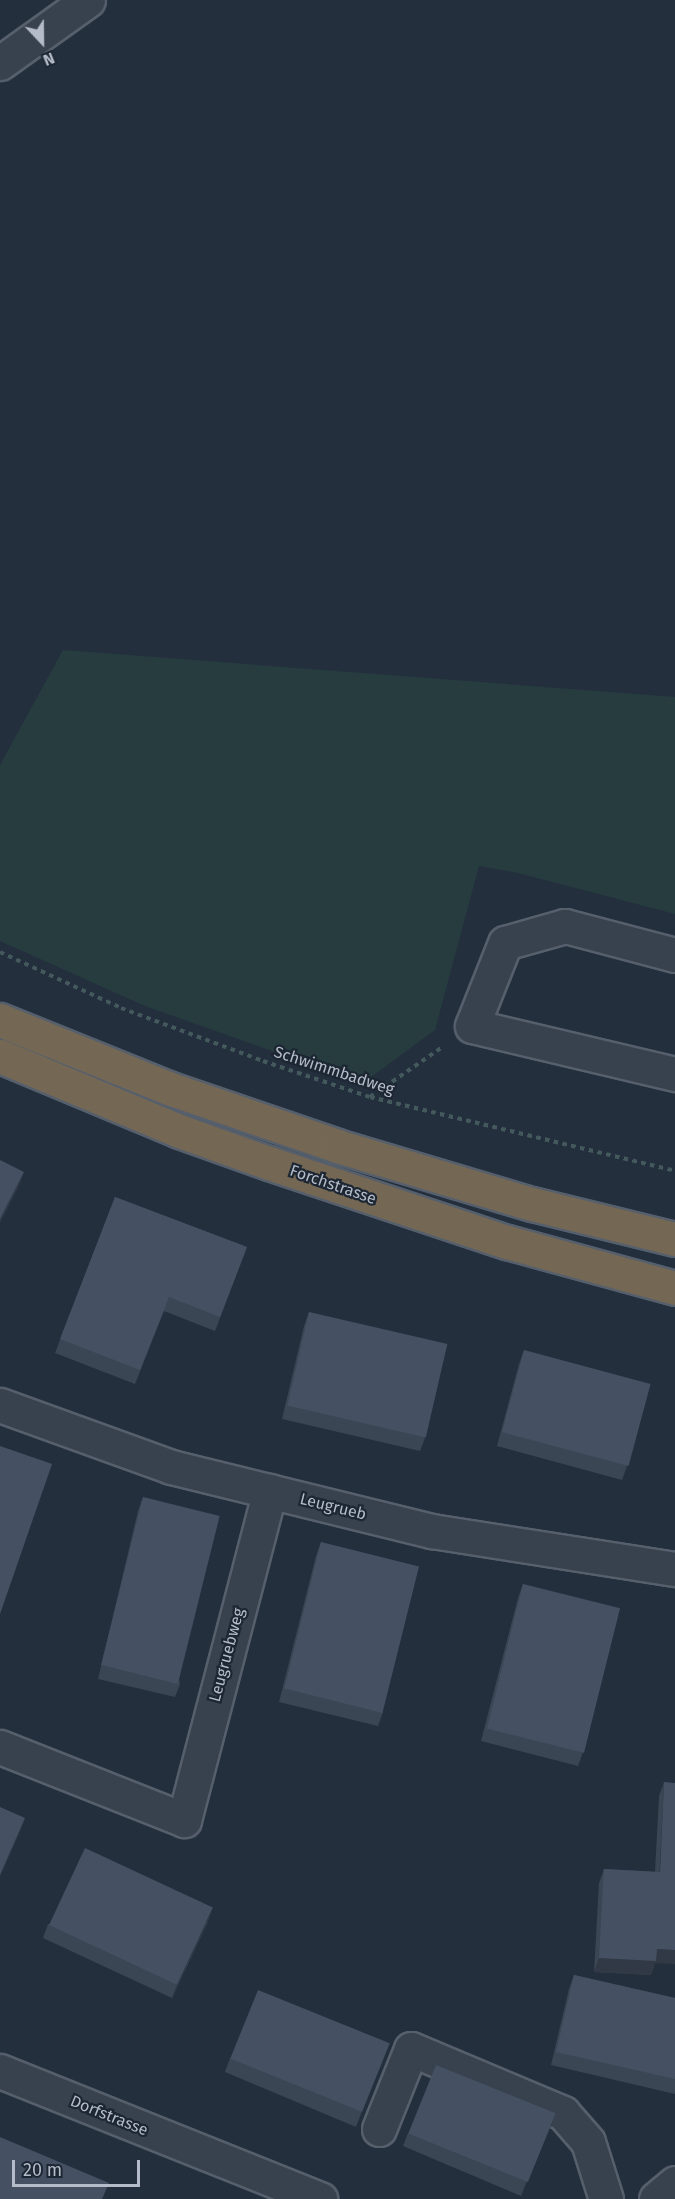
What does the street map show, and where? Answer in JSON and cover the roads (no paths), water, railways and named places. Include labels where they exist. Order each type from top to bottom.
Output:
[{"type":"highway","points":[[0,1020],[168,1088],[337,1146],[521,1201],[675,1239]]},
{"type":"highway","name":"Forchstrasse","points":[[0,1056],[179,1131],[269,1163],[507,1242],[675,1288]]},
{"type":"street","points":[[0,63],[88,0]]},
{"type":"street","points":[[675,956],[565,926],[505,943],[472,1026],[675,1074]]},
{"type":"street","name":"Leugrueb","points":[[0,1405],[171,1467],[432,1531],[675,1569]]},
{"type":"street","name":"Leugruebweg","points":[[0,1747],[184,1820],[270,1491]]},
{"type":"street","points":[[379,2129],[411,2049],[563,2113],[588,2142],[606,2199]]},
{"type":"street","name":"Dorfstrasse","points":[[0,2071],[320,2199]]},
{"type":"street","points":[[656,2199],[675,2183]]}]
